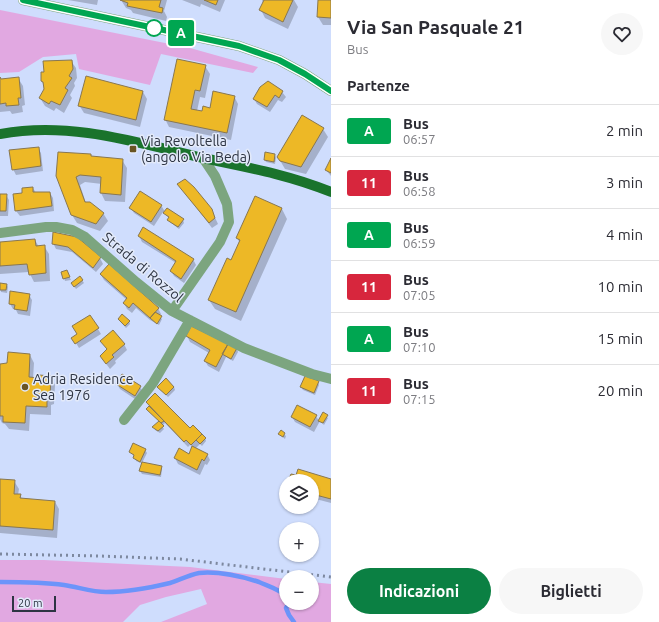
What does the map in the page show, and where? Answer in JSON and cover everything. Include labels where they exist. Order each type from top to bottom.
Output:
[{"type":"main road","points":[[0,134],[54,129],[104,135],[312,184],[331,192]]},
{"type":"street","points":[[23,0],[239,46],[279,60],[331,90]]},
{"type":"street","points":[[172,311],[220,242],[229,222],[227,204],[215,176],[203,158]]},
{"type":"street","name":"Strada di Rozzol","points":[[0,233],[46,227],[72,230],[86,237],[136,282],[172,311],[244,348],[312,374],[331,379]]},
{"type":"street","points":[[124,420],[153,383],[190,320]]},
{"type":"shaded area","points":[[0,10],[190,48],[258,67],[253,73],[161,54],[150,85],[79,69],[76,54],[43,57],[19,72],[0,73]]},
{"type":"shaded area","points":[[0,560],[44,560],[190,567],[279,578],[279,610],[319,610],[319,583],[331,584],[331,622],[161,622],[207,604],[201,589],[140,605],[123,622],[0,622]]},
{"type":"building","points":[[120,0],[161,0],[159,7],[163,8],[162,13],[127,6],[128,3]]},
{"type":"building","points":[[204,0],[218,0],[216,5]]},
{"type":"building","points":[[264,0],[293,0],[283,22],[259,10]]},
{"type":"building","points":[[318,0],[331,0],[331,18],[317,17]]},
{"type":"building","points":[[177,59],[206,65],[200,91],[195,90],[191,109],[202,111],[203,106],[210,108],[213,91],[235,96],[227,133],[164,120]]},
{"type":"building","points":[[72,60],[73,69],[69,76],[72,78],[65,88],[68,90],[60,105],[51,101],[49,104],[39,98],[44,89],[43,82],[41,81],[41,72],[44,72],[43,61]]},
{"type":"building","points":[[86,76],[143,91],[136,120],[78,106]]},
{"type":"building","points":[[0,77],[1,79],[19,77],[21,98],[18,98],[19,105],[6,106],[6,103],[0,104]]},
{"type":"building","points":[[268,81],[283,91],[279,98],[275,95],[267,107],[253,99],[260,87]]},
{"type":"building","points":[[302,115],[324,128],[301,167],[280,161],[277,157]]},
{"type":"building","points":[[39,147],[41,166],[12,170],[9,150]]},
{"type":"building","points":[[58,152],[91,154],[91,156],[123,159],[121,195],[100,193],[101,177],[80,175],[76,177],[85,202],[90,202],[104,213],[96,224],[71,215],[56,176]]},
{"type":"building","points":[[265,152],[275,154],[274,162],[264,160]]},
{"type":"building","points":[[331,158],[331,173],[325,170]]},
{"type":"building","points":[[185,179],[194,187],[212,209],[215,218],[209,223],[177,184]]},
{"type":"building","points":[[33,187],[33,192],[50,192],[52,206],[15,211],[13,194],[22,193],[22,188]]},
{"type":"building","points":[[140,191],[162,205],[151,222],[129,208]]},
{"type":"building","points":[[0,194],[7,194],[6,211],[0,211]]},
{"type":"building","points":[[255,196],[282,208],[236,312],[208,300],[227,258],[231,260],[240,240],[236,238]]},
{"type":"building","points":[[167,208],[184,219],[178,227],[167,220],[169,217],[163,213]]},
{"type":"building","points":[[143,227],[194,259],[181,279],[170,271],[176,261],[138,236]]},
{"type":"building","points":[[53,232],[77,237],[101,257],[93,268],[68,247],[52,244]]},
{"type":"building","points":[[35,239],[36,246],[45,245],[46,273],[29,275],[27,264],[0,266],[0,242]]},
{"type":"building","points":[[109,264],[159,308],[150,318],[133,303],[129,308],[123,303],[127,298],[100,274]]},
{"type":"building","points":[[67,270],[70,277],[63,279],[61,272]]},
{"type":"building","points":[[80,276],[83,280],[74,287],[71,283]]},
{"type":"building","points":[[0,283],[7,284],[6,290],[0,290]]},
{"type":"building","points":[[10,291],[30,294],[27,311],[14,309],[15,305],[9,304]]},
{"type":"building","points":[[155,312],[162,316],[157,324],[150,318]]},
{"type":"building","points":[[122,314],[130,321],[125,326],[118,319]]},
{"type":"building","points":[[90,315],[99,328],[75,344],[71,338],[77,334],[72,326]]},
{"type":"building","points":[[191,326],[228,344],[216,367],[204,361],[210,350],[186,336]]},
{"type":"building","points":[[113,330],[125,344],[112,355],[114,357],[106,364],[100,356],[107,349],[100,341]]},
{"type":"building","points":[[228,344],[237,348],[231,359],[222,354]]},
{"type":"building","name":"Adria Residence Sea 1976","points":[[8,352],[30,354],[29,377],[39,378],[39,375],[51,376],[50,396],[47,397],[47,407],[26,406],[25,423],[3,422],[3,416],[0,416],[0,364],[7,363]]},
{"type":"building","points":[[122,374],[141,386],[135,396],[116,384]]},
{"type":"building","points":[[305,376],[319,381],[314,393],[300,387]]},
{"type":"building","points":[[166,378],[174,387],[166,395],[157,387]]},
{"type":"building","points":[[155,393],[190,428],[193,425],[202,434],[191,445],[186,440],[184,442],[146,402]]},
{"type":"building","points":[[297,405],[317,415],[310,427],[291,417]]},
{"type":"building","points":[[149,406],[164,421],[161,423],[146,409]]},
{"type":"building","points":[[323,412],[328,415],[323,423],[318,421]]},
{"type":"building","points":[[159,421],[164,426],[158,431],[152,427]]},
{"type":"building","points":[[281,430],[285,433],[283,437],[278,434]]},
{"type":"building","points":[[202,434],[206,438],[200,444],[196,440]]},
{"type":"building","points":[[133,443],[146,449],[140,462],[133,458],[134,455],[129,452]]},
{"type":"building","points":[[192,446],[208,454],[204,461],[202,459],[197,470],[174,458],[179,448],[189,454]]},
{"type":"building","points":[[142,462],[162,466],[160,475],[139,471]]},
{"type":"building","points":[[298,469],[314,474],[296,474]]},
{"type":"building","points":[[319,475],[331,479],[331,499],[319,496]]},
{"type":"building","points":[[0,479],[15,480],[14,494],[21,494],[20,498],[55,501],[53,530],[0,526]]},
{"type":"waterway","points":[[0,582],[48,583],[96,591],[114,592],[162,585],[199,573],[222,573],[259,582],[279,591]]},
{"type":"waterway","points":[[287,610],[294,622]]},
{"type":"railway","points":[[0,554],[180,559],[331,577]]},
{"type":"bus line","name":"A","points":[[23,0],[239,46],[279,60],[305,74],[331,91]]},
{"type":"place","name":"Via Revoltella (angolo Via Beda)","points":[[133,149]]},
{"type":"place","name":"Adria Residence Sea 1976","points":[[25,387]]}]
